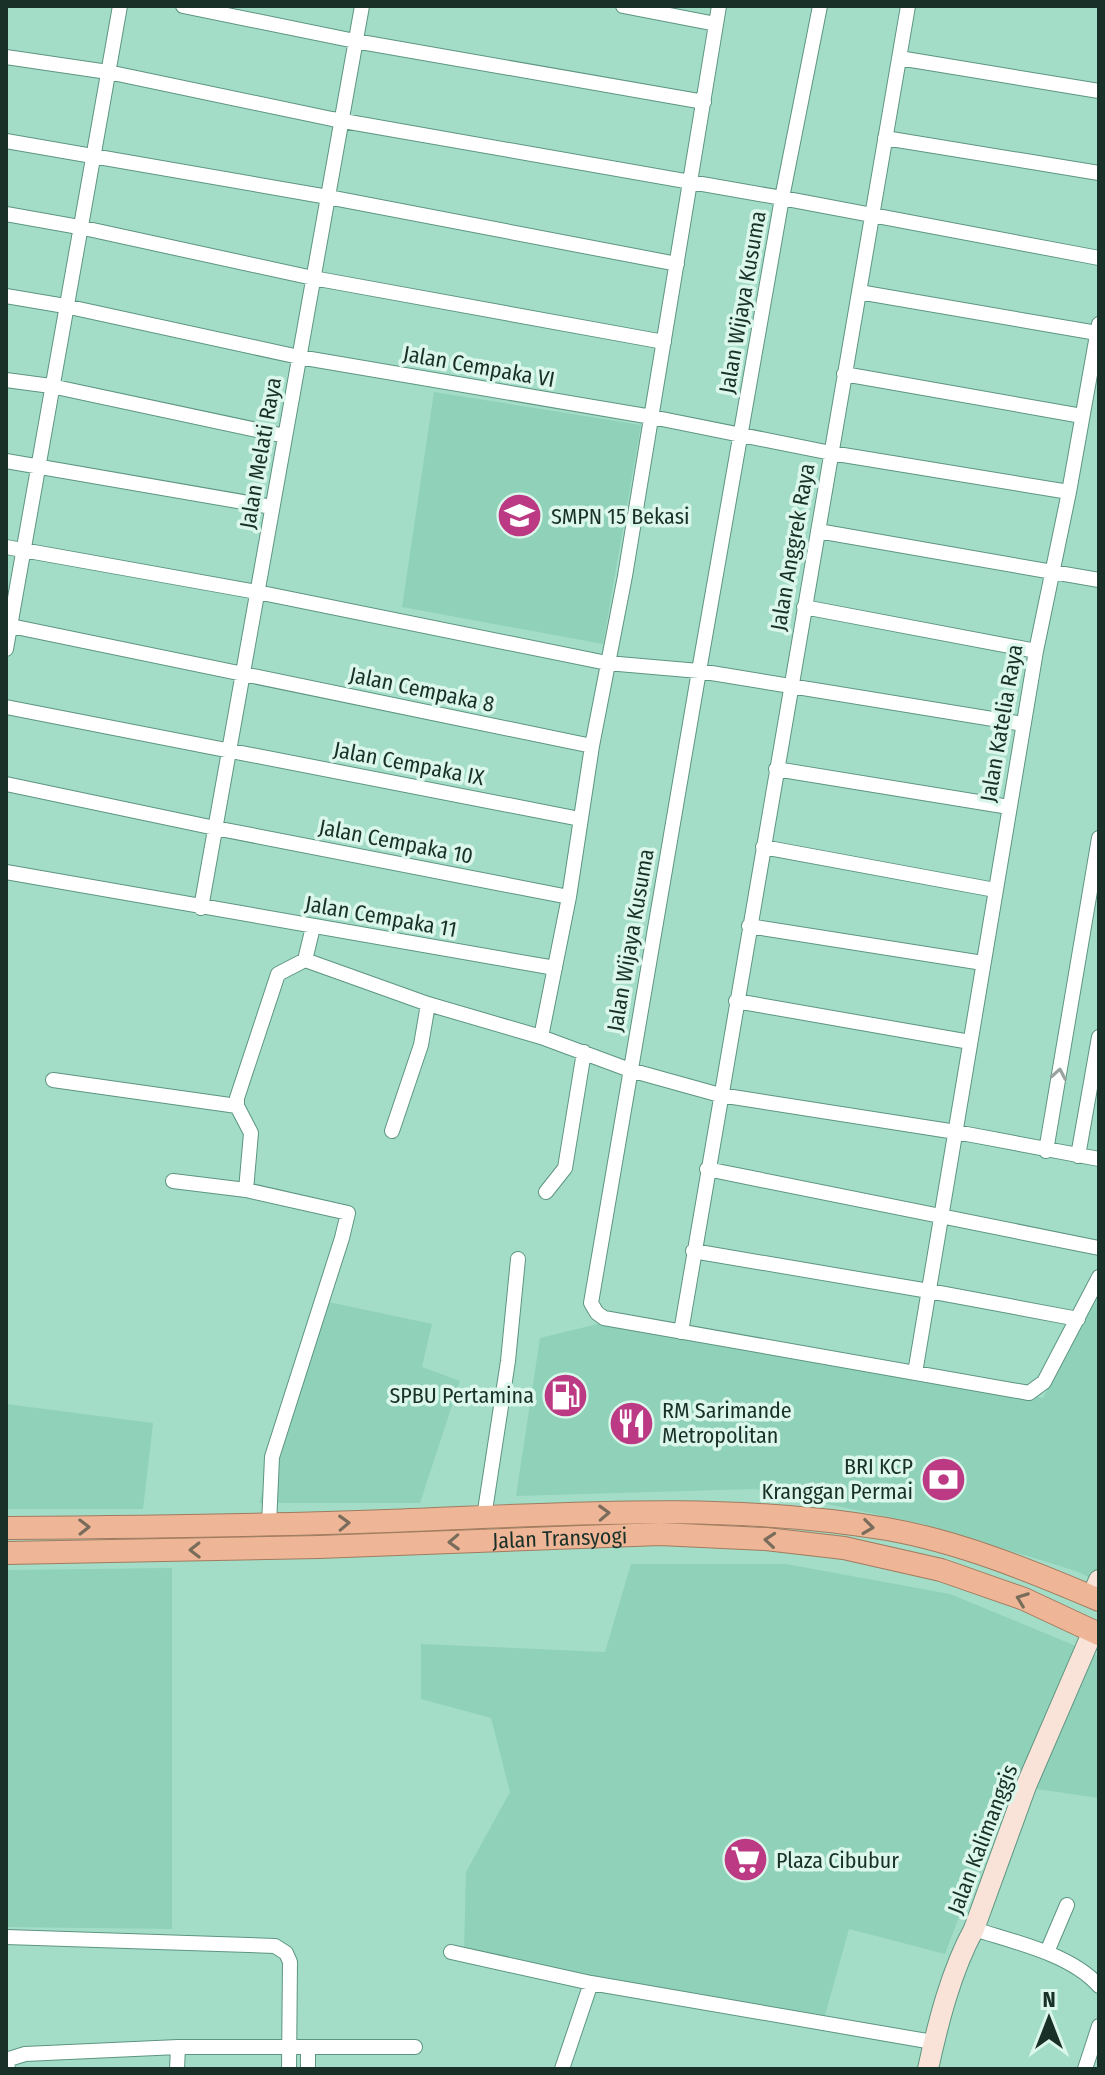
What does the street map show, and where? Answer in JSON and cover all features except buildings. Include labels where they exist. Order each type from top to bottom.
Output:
[{"type":"highway","name":"Jalan Transyogi","points":[[6,1528],[269,1525],[729,1512],[887,1529],[989,1557],[1097,1592]]},
{"type":"highway","name":"Jalan Transyogi","points":[[6,1553],[319,1547],[660,1534],[766,1539],[844,1548],[941,1570],[1024,1599],[1096,1632]]},
{"type":"main road","name":"Jalan Kalimanggis","points":[[928,2069],[933,2042],[964,1947],[974,1929],[1026,1786],[1096,1632]]},
{"type":"street","points":[[6,649],[120,6]]},
{"type":"street","points":[[183,6],[355,41],[704,102]]},
{"type":"street","name":"Jalan Melati Raya","points":[[201,908],[362,6]]},
{"type":"street","points":[[623,6],[716,24]]},
{"type":"street","points":[[541,1037],[569,897],[592,746],[652,417],[719,6]]},
{"type":"street","name":"Jalan Wijaya Kusuma","points":[[820,6],[782,198],[591,1303],[604,1318],[1031,1392],[1044,1382],[1099,1277]]},
{"type":"street","name":"Jalan Anggrek Raya","points":[[681,1332],[908,6]]},
{"type":"street","points":[[6,57],[108,72],[341,121],[782,198],[1099,258]]},
{"type":"street","points":[[899,58],[1099,91]]},
{"type":"street","points":[[885,138],[1099,173]]},
{"type":"street","points":[[6,141],[328,197],[677,264]]},
{"type":"street","points":[[6,214],[313,278],[664,342]]},
{"type":"street","points":[[859,292],[1098,328]]},
{"type":"street","name":"Jalan Cempaka VI","points":[[6,296],[299,357],[652,417],[831,453],[1069,492]]},
{"type":"street","name":"Jalan Katelia Raya","points":[[915,1373],[1023,724],[1098,328]]},
{"type":"street","points":[[844,374],[1082,416]]},
{"type":"street","points":[[6,380],[51,386],[285,436]]},
{"type":"street","points":[[6,461],[272,507]]},
{"type":"street","points":[[818,531],[1099,580]]},
{"type":"street","points":[[6,547],[257,592],[607,663],[699,671],[1023,724]]},
{"type":"street","points":[[804,607],[1036,651]]},
{"type":"street","name":"Jalan Cempaka 8","points":[[8,626],[592,746]]},
{"type":"street","name":"Jalan Cempaka IX","points":[[6,707],[580,819]]},
{"type":"street","points":[[776,769],[1009,807]]},
{"type":"street","name":"Jalan Cempaka 10","points":[[6,784],[569,897]]},
{"type":"street","points":[[1046,1151],[1099,838]]},
{"type":"street","points":[[763,847],[995,890]]},
{"type":"street","name":"Jalan Cempaka 11","points":[[6,872],[555,968]]},
{"type":"street","points":[[749,926],[983,963]]},
{"type":"street","points":[[305,960],[313,927]]},
{"type":"street","points":[[246,1190],[251,1133],[237,1106],[278,974],[305,960],[428,1004],[541,1037],[630,1070],[720,1095],[956,1132],[1099,1159]]},
{"type":"street","points":[[736,1001],[970,1042]]},
{"type":"street","points":[[392,1131],[421,1045],[428,1004]]},
{"type":"street","points":[[1078,1156],[1094,1094],[1099,1037]]},
{"type":"street","points":[[546,1192],[565,1168],[584,1052]]},
{"type":"street","points":[[53,1080],[237,1106]]},
{"type":"street","points":[[707,1169],[1099,1248]]},
{"type":"street","points":[[173,1181],[246,1190],[348,1213],[272,1457],[269,1525]]},
{"type":"street","points":[[693,1251],[1078,1319]]},
{"type":"street","points":[[484,1517],[508,1361],[518,1259]]},
{"type":"street","points":[[1047,1952],[1067,1905]]},
{"type":"street","points":[[974,1929],[1047,1952],[1093,1979],[1099,1986]]},
{"type":"street","points":[[6,1937],[275,1946],[286,1953],[290,1962],[289,2069]]},
{"type":"street","points":[[451,1952],[591,1983],[933,2042]]},
{"type":"street","points":[[562,2069],[591,1983]]},
{"type":"street","points":[[1085,2069],[1099,2026]]},
{"type":"street","points":[[177,2069],[178,2047]]},
{"type":"street","points":[[7,2069],[9,2059],[19,2054],[178,2047],[415,2047]]},
{"type":"street","points":[[308,2048],[308,2069]]},
{"type":"shaded area","name":"SMPN 15 Bekasi","points":[[434,392],[641,425],[603,644],[402,607]]},
{"type":"shaded area","points":[[1099,1284],[1099,1582],[1076,1571],[923,1524],[755,1489],[516,1496],[540,1338],[610,1321],[1043,1398]]},
{"type":"shaded area","points":[[324,1301],[432,1324],[422,1367],[460,1381],[420,1503],[259,1503]]},
{"type":"shaded area","points":[[6,1404],[153,1423],[143,1509],[6,1509]]},
{"type":"shaded area","points":[[631,1564],[786,1564],[950,1594],[1088,1651],[1099,1657],[1099,1798],[1009,1785],[945,1954],[849,1929],[821,2030],[464,1952],[466,1872],[510,1792],[491,1718],[421,1699],[421,1644],[605,1652]]},
{"type":"shaded area","points":[[172,1568],[172,1929],[6,1927],[6,1570]]},
{"type":"place","name":"SMPN 15 Bekasi","points":[[520,516]]},
{"type":"place","name":"SPBU Pertamina","points":[[565,1395]]},
{"type":"place","name":"RM Sarimande Metropolitan","points":[[631,1423]]},
{"type":"place","name":"BRI KCP Kranggan Permai","points":[[944,1479]]},
{"type":"place","name":"Plaza Cibubur","points":[[745,1860]]}]
